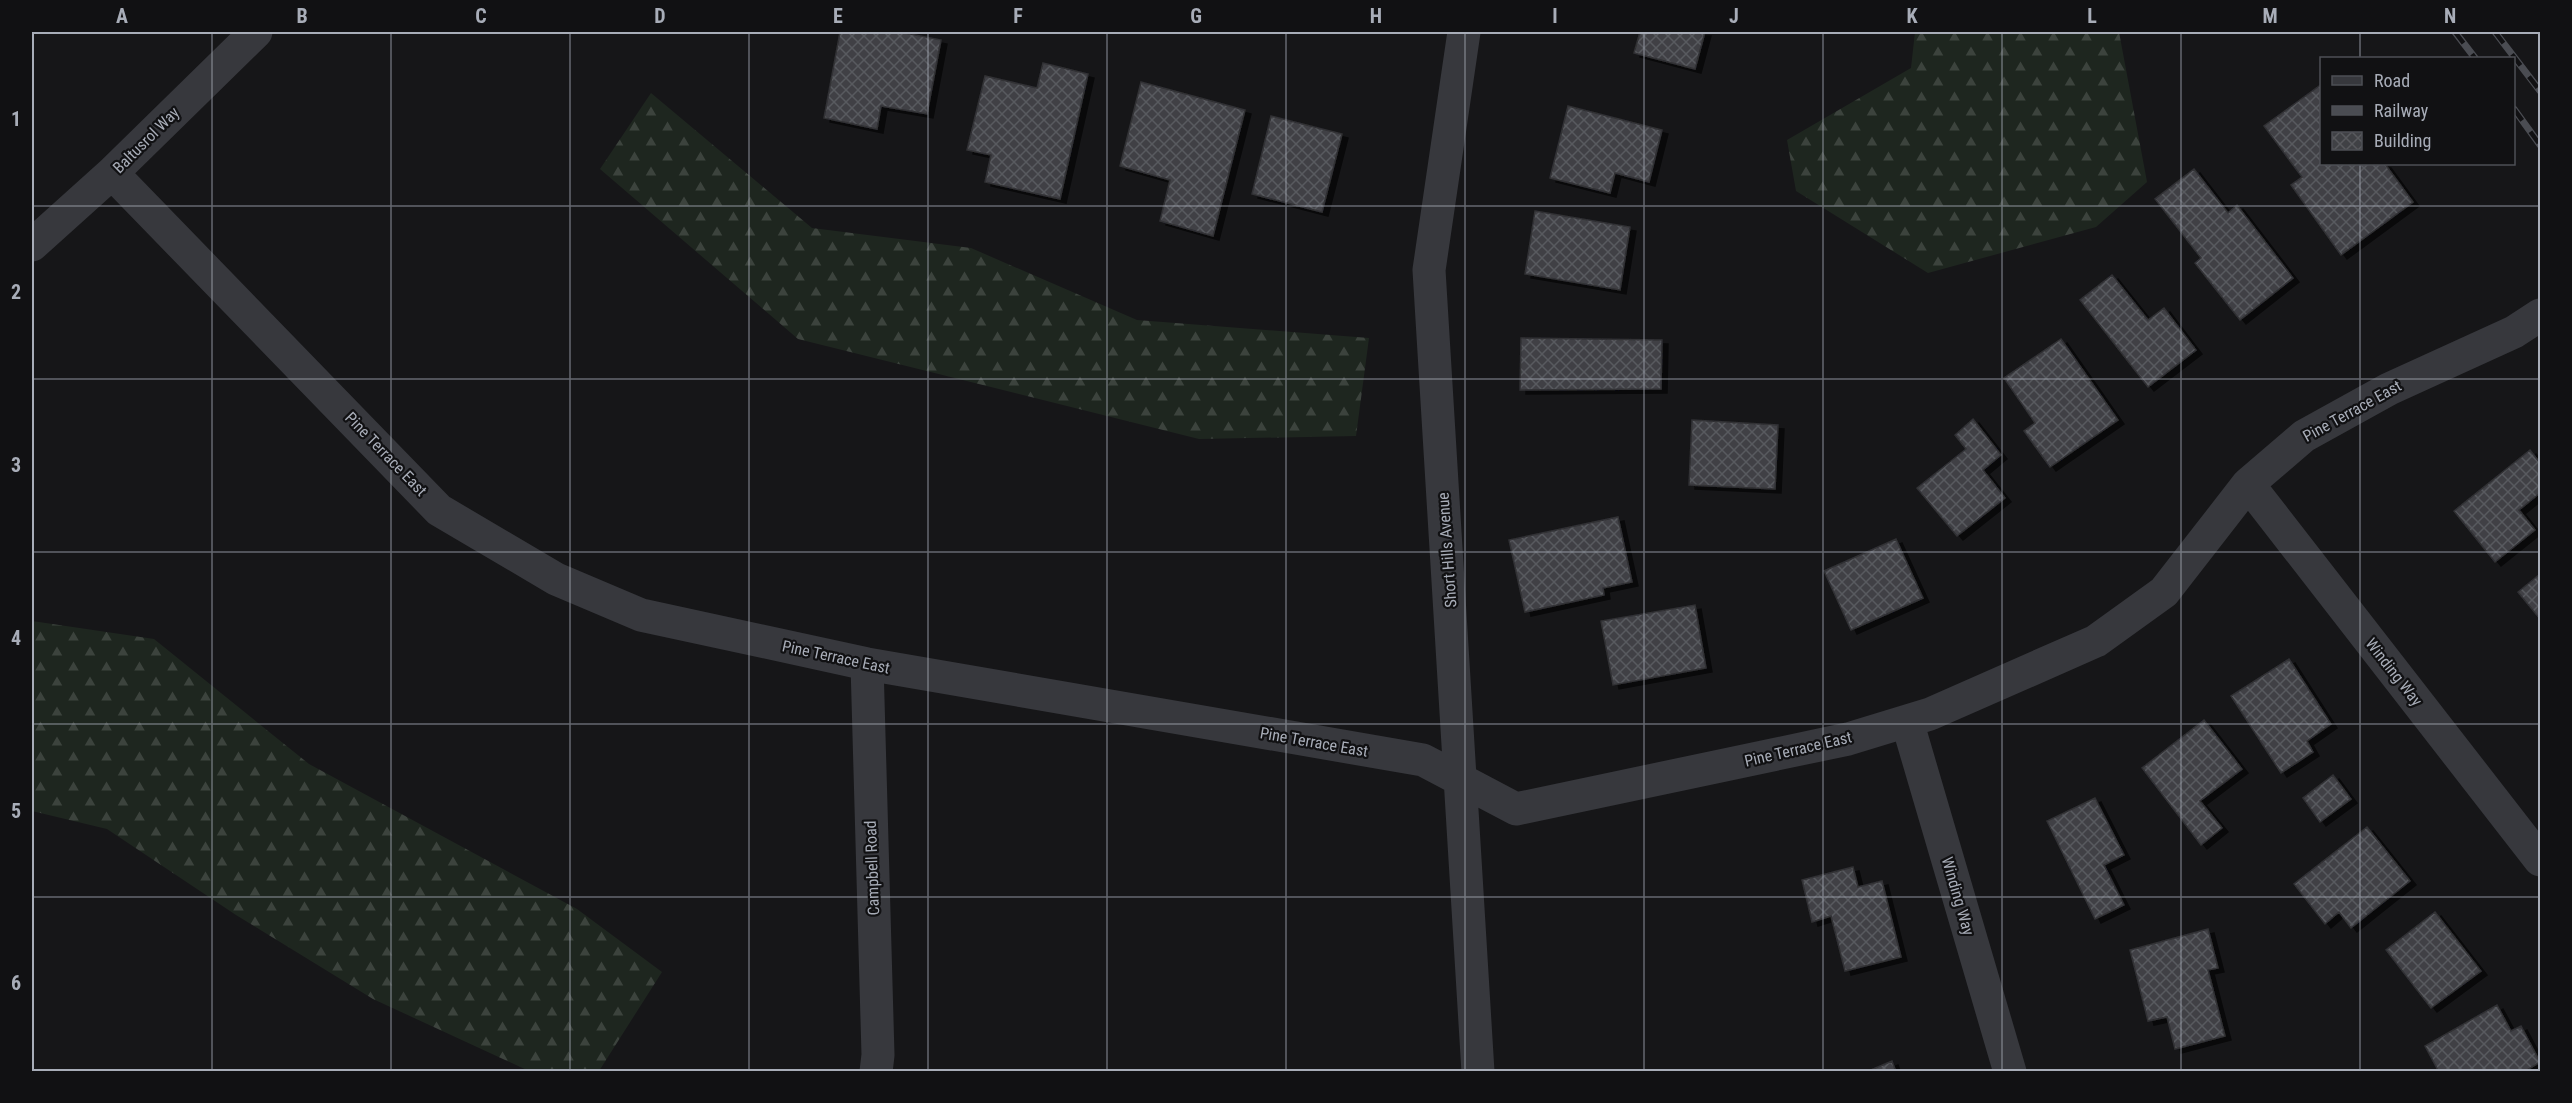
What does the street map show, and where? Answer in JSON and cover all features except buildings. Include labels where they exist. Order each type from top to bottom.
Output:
[{"type":"street","name":"Baltusrol Way","points":[[32,245],[112,173],[256,32]]},
{"type":"street","name":"Short Hills Avenue","points":[[1464,32],[1429,270],[1478,1071]]},
{"type":"street","name":"Pine Terrace East","points":[[112,173],[440,510],[556,579],[641,615],[867,664],[1423,760],[1516,808],[1848,739],[1930,714],[2096,641],[2164,592],[2248,484],[2304,436],[2389,389],[2514,332],[2541,315]]},
{"type":"street","name":"Winding Way","points":[[2248,484],[2541,860]]},
{"type":"street","name":"Campbell Road","points":[[867,664],[878,1055],[876,1071]]},
{"type":"street","name":"Winding Way","points":[[1906,721],[2010,1071]]},
{"type":"green space","points":[[1915,32],[2119,32],[2147,182],[2096,227],[1928,273],[1796,191],[1787,140],[1911,68]]},
{"type":"green space","points":[[651,93],[812,228],[971,248],[1137,320],[1369,338],[1356,436],[1199,439],[798,339],[600,169]]},
{"type":"green space","points":[[32,621],[154,639],[309,764],[577,909],[662,972],[599,1071],[529,1071],[373,999],[236,915],[107,829],[32,811]]},
{"type":"railway","points":[[2455,32],[2474,57]]},
{"type":"railway","points":[[2495,32],[2514,57]]},
{"type":"railway","points":[[2515,58],[2540,91]]},
{"type":"railway","points":[[2515,110],[2540,145]]}]
